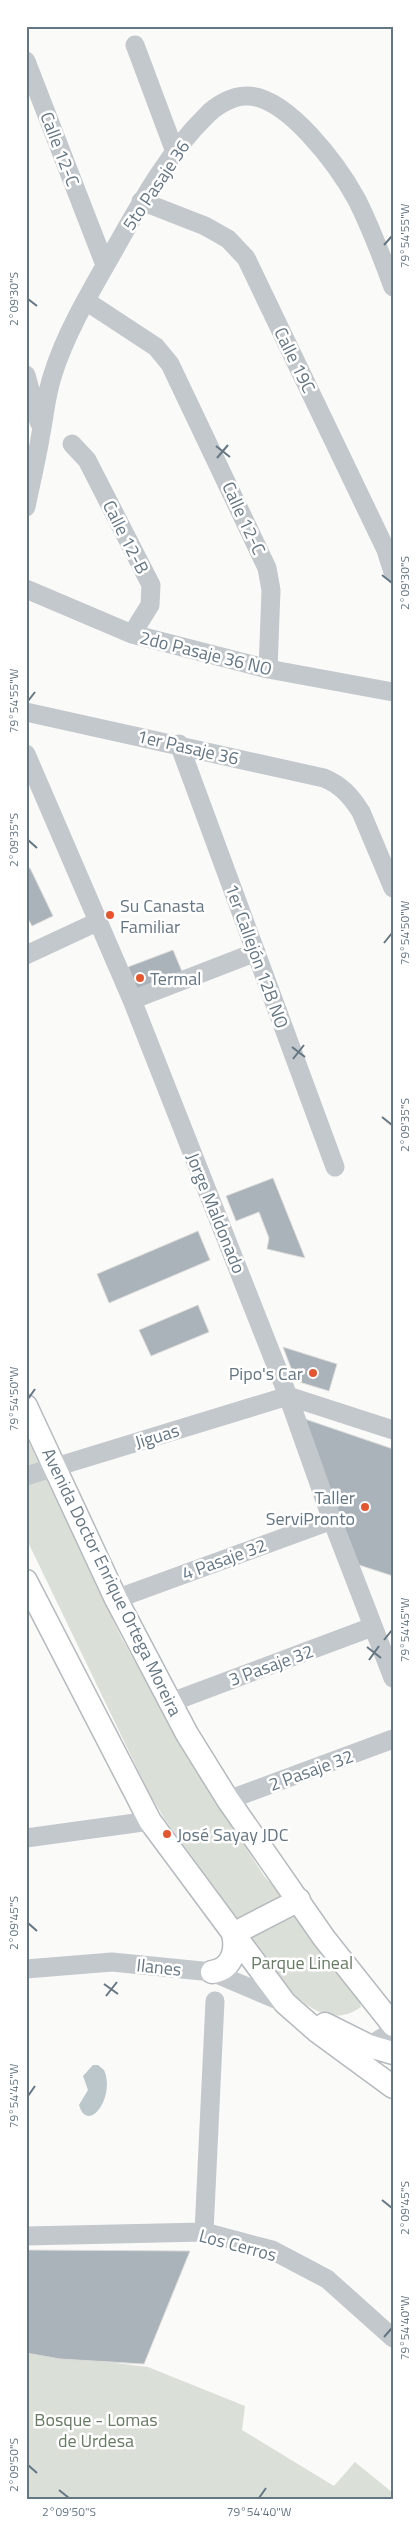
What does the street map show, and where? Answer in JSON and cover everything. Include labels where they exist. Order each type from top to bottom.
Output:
[{"type":"main road","name":"Avenida Doctor Enrique Ortega Moreira","points":[[26,1406],[116,1599],[169,1703],[228,1800],[346,1969],[393,2025]]},
{"type":"main road","points":[[26,1581],[150,1820],[285,2003],[318,2032],[393,2087]]},
{"type":"main road","points":[[233,1934],[299,1900]]},
{"type":"main road","points":[[212,1972],[224,1968],[231,1959],[235,1947],[233,1934]]},
{"type":"main road","points":[[285,2003],[369,2046],[393,2052]]},
{"type":"main road","points":[[366,2068],[393,2077]]},
{"type":"street","points":[[135,45],[175,152]]},
{"type":"street","name":"Calle 12-C","points":[[26,61],[105,265]]},
{"type":"street","name":"5to Pasaje 36","points":[[26,507],[42,431],[45,402],[53,373],[86,301],[141,201],[175,152],[206,115],[222,104],[244,96],[266,98],[285,111],[305,129],[356,198],[385,243],[393,287]]},
{"type":"street","name":"Calle 19C","points":[[141,201],[205,226],[228,239],[246,258],[386,550],[393,572]]},
{"type":"street","name":"Calle 12-C","points":[[86,301],[156,346],[170,364],[268,568],[271,590],[268,669]]},
{"type":"street","points":[[26,375],[42,431]]},
{"type":"street","name":"Calle 12-B","points":[[72,444],[87,460],[151,585],[150,605],[132,634]]},
{"type":"street","name":"2do Pasaje 36 NO","points":[[26,589],[132,634],[268,669],[393,692]]},
{"type":"street","name":"1er Pasaje 36","points":[[26,712],[179,744],[324,778],[345,791],[361,812],[393,888]]},
{"type":"street","name":"1er Callejón 12B NO","points":[[179,744],[335,1167]]},
{"type":"street","name":"Jorge Maldonado","points":[[26,754],[34,794],[97,922],[132,1000],[288,1396],[332,1520],[393,1678]]},
{"type":"street","points":[[26,955],[97,922]]},
{"type":"street","points":[[132,1000],[256,952]]},
{"type":"street","points":[[288,1396],[393,1430]]},
{"type":"street","name":"Jiguas","points":[[26,1476],[288,1396]]},
{"type":"street","name":"4 Pasaje 32","points":[[116,1599],[332,1520]]},
{"type":"street","name":"3 Pasaje 32","points":[[169,1703],[372,1627]]},
{"type":"street","name":"2 Pasaje 32","points":[[228,1800],[393,1739]]},
{"type":"street","points":[[26,1838],[150,1820]]},
{"type":"street","name":"Ilanes","points":[[26,1969],[112,1962],[212,1972],[285,2003]]},
{"type":"street","points":[[204,2232],[215,2001]]},
{"type":"street","points":[[369,2046],[393,2031]]},
{"type":"street","name":"Los Cerros","points":[[26,2236],[204,2232],[272,2250],[327,2279],[393,2338]]},
{"type":"green space","name":"Parque Lineal","points":[[26,1436],[121,1637],[198,1774],[264,1876],[305,1920],[356,1988],[361,2007],[350,2013],[340,2015],[322,2013],[304,2003],[287,1988],[164,1818],[148,1791],[26,1538]]},
{"type":"green space","name":"Bosque - Lomas de Urdesa","points":[[26,2352],[148,2367],[245,2406],[242,2430],[334,2486],[355,2462],[393,2493],[393,2499],[26,2499]]},
{"type":"shaded area","points":[[93,2065],[98,2065],[104,2070],[107,2080],[106,2091],[104,2101],[99,2109],[94,2114],[88,2116],[83,2113],[79,2105],[88,2090],[83,2076]]},
{"type":"building","points":[[26,868],[30,868],[53,916],[32,926],[26,915]]},
{"type":"building","points":[[173,950],[183,974],[138,991],[128,967]]},
{"type":"building","points":[[273,1178],[305,1258],[267,1249],[269,1238],[259,1212],[236,1221],[226,1196]]},
{"type":"building","points":[[198,1231],[210,1260],[109,1303],[97,1274]]},
{"type":"building","points":[[198,1305],[209,1332],[151,1356],[139,1330]]},
{"type":"building","name":"Pipo's Car","points":[[283,1347],[337,1364],[329,1391],[296,1381]]},
{"type":"building","name":"Taller ServiPronto","points":[[302,1418],[393,1449],[393,1576],[359,1565]]},
{"type":"building","points":[[26,2250],[190,2251],[144,2364],[60,2359],[26,2353]]},
{"type":"place","name":"Su Canasta Familiar","points":[[110,915]]},
{"type":"place","name":"Termal","points":[[140,978]]},
{"type":"place","name":"Pipo's Car","points":[[313,1373]]},
{"type":"place","name":"Taller ServiPronto","points":[[365,1507]]},
{"type":"place","name":"José Sayay JDC","points":[[167,1834]]}]
